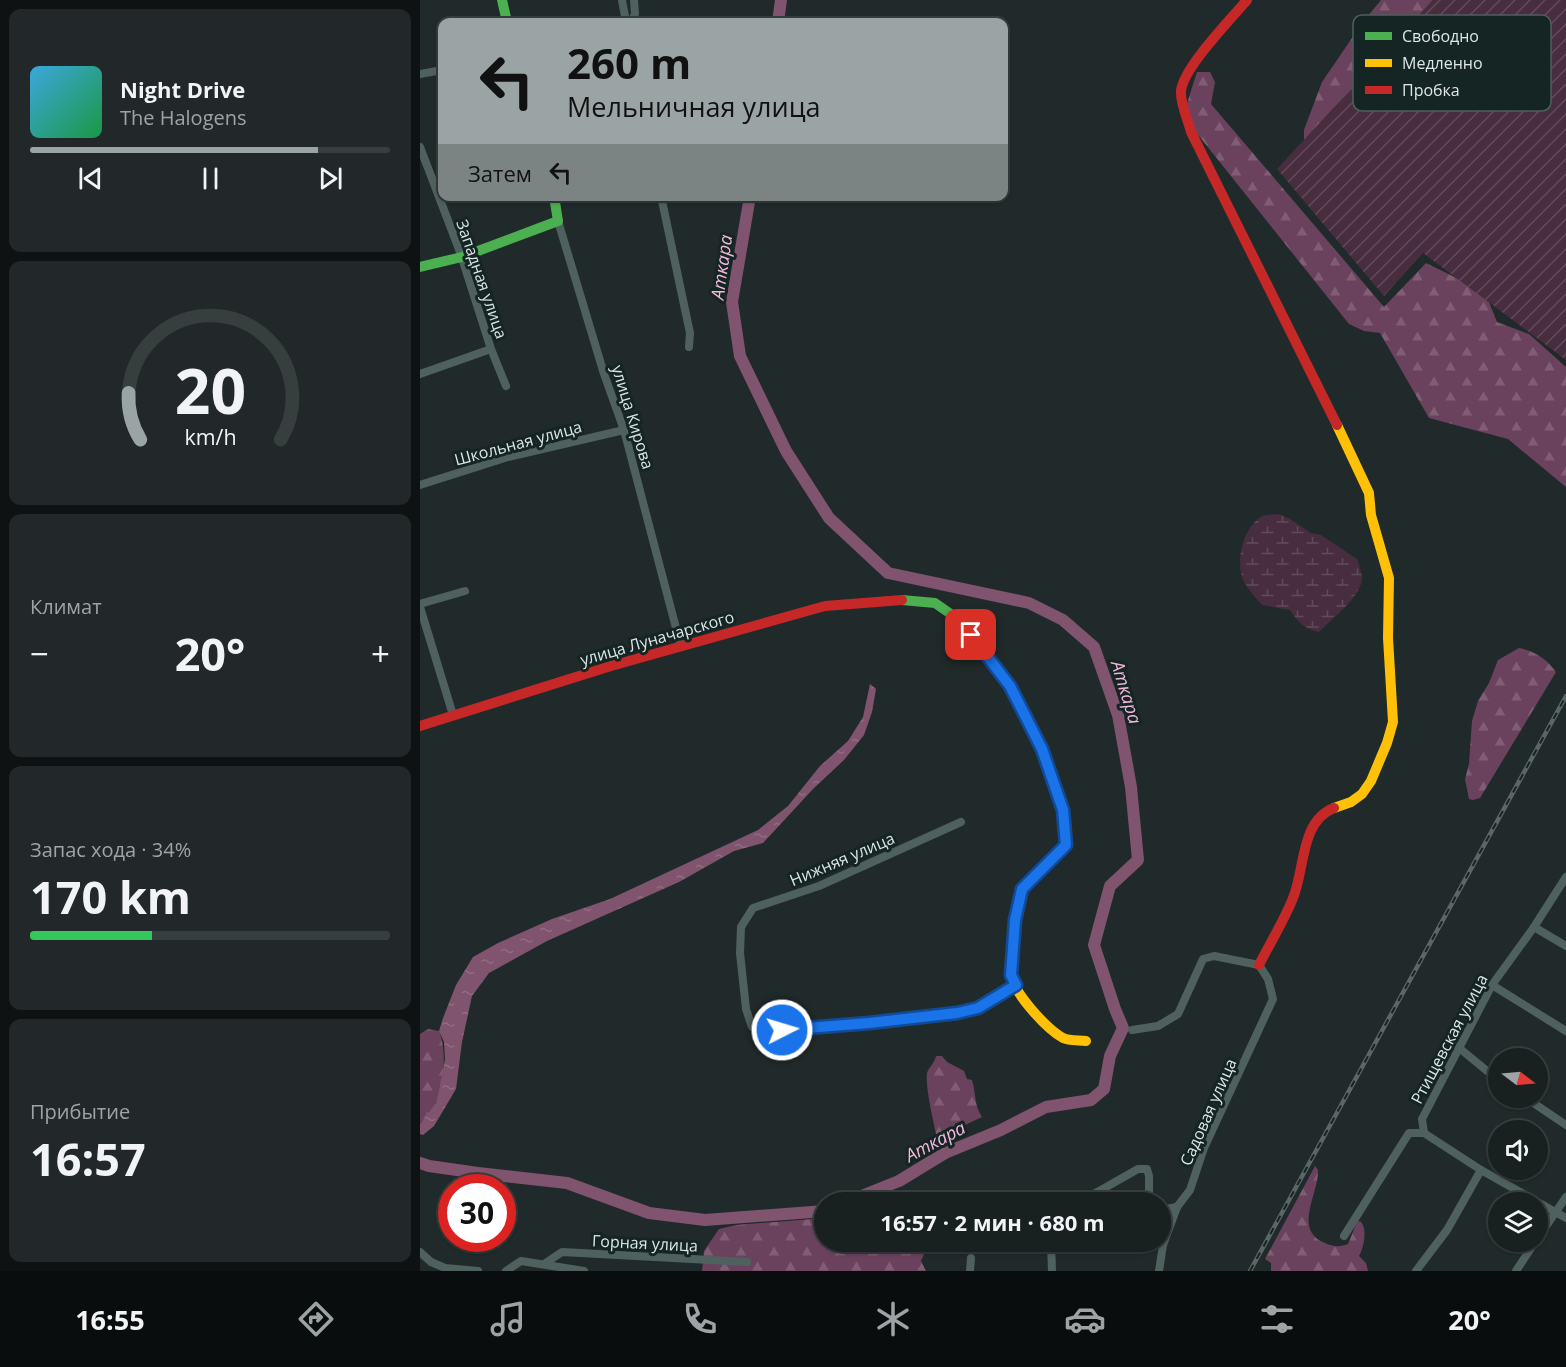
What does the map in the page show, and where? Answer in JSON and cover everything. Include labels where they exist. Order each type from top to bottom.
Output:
[{"type":"street","points":[[502,0],[506,18]]},
{"type":"street","points":[[622,0],[625,18]]},
{"type":"street","points":[[633,18],[634,0]]},
{"type":"street","points":[[1132,1030],[1158,1026],[1178,1014],[1203,959],[1214,956],[1259,964],[1293,899],[1308,840],[1316,823],[1327,811],[1351,802],[1367,788],[1387,743],[1393,722],[1388,638],[1389,578],[1371,515],[1369,492],[1307,362],[1191,132],[1181,92],[1192,66],[1246,0]]},
{"type":"street","points":[[420,74],[438,71]]},
{"type":"street","name":"Западная улица","points":[[420,147],[438,194]]},
{"type":"street","name":"Западная улица","points":[[441,201],[462,257],[491,349],[506,386]]},
{"type":"street","name":"улица Кирова","points":[[556,201],[558,221],[604,374],[624,430],[681,647]]},
{"type":"street","points":[[662,201],[690,333],[689,347]]},
{"type":"street","points":[[420,267],[462,257],[558,221]]},
{"type":"street","points":[[420,374],[491,349]]},
{"type":"street","name":"Школьная улица","points":[[420,486],[508,457],[624,430]]},
{"type":"street","points":[[453,715],[420,605],[465,591]]},
{"type":"street","name":"улица Луначарского","points":[[420,726],[611,666],[825,606],[906,600],[935,603],[958,618],[1010,686],[1042,749],[1063,810],[1066,845],[1022,889],[1015,920],[1011,975],[1016,985]]},
{"type":"street","name":"Нижняя улица","points":[[961,822],[819,886],[753,908],[741,927],[740,953],[746,1009],[752,1027],[782,1030],[957,1013],[978,1008],[1016,985]]},
{"type":"street","name":"Ртищевская улица","points":[[1424,1133],[1422,1119],[1492,984],[1534,927],[1566,877]]},
{"type":"street","points":[[1534,927],[1566,946]]},
{"type":"street","name":"Садовая улица","points":[[1158,1271],[1163,1245],[1177,1207],[1190,1190],[1204,1148],[1273,999],[1268,979],[1259,964]]},
{"type":"street","points":[[1492,984],[1566,1031]]},
{"type":"street","points":[[1016,985],[1034,1013],[1064,1039],[1086,1041]]},
{"type":"street","points":[[1458,1047],[1488,1072]]},
{"type":"street","points":[[1541,1108],[1566,1125]]},
{"type":"street","points":[[1344,1236],[1409,1133],[1424,1133],[1481,1170],[1566,1218]]},
{"type":"street","points":[[1097,1192],[1138,1169],[1147,1169],[1149,1192]]},
{"type":"street","points":[[1416,1271],[1447,1230],[1481,1170]]},
{"type":"street","points":[[1548,1222],[1566,1197]]},
{"type":"street","points":[[1171,1208],[1177,1207]]},
{"type":"street","points":[[420,1252],[430,1262],[445,1268],[478,1271]]},
{"type":"street","name":"Горная улица","points":[[544,1264],[562,1252],[747,1262]]},
{"type":"street","points":[[1051,1252],[1052,1271]]},
{"type":"street","points":[[1516,1271],[1528,1252]]},
{"type":"street","points":[[970,1271],[971,1258]]},
{"type":"street","points":[[505,1271],[521,1261],[584,1271]]},
{"type":"green space","points":[[1381,0],[1433,0],[1419,15],[1369,15]]},
{"type":"green space","points":[[1433,0],[1566,0],[1566,360],[1423,253],[1384,296],[1277,169],[1353,87],[1353,111],[1551,111],[1551,15],[1419,15]]},
{"type":"green space","points":[[1353,37],[1353,87],[1304,141],[1304,130],[1322,82]]},
{"type":"green space","points":[[1197,72],[1210,72],[1215,82],[1211,104],[1384,307],[1426,263],[1485,292],[1497,322],[1529,334],[1566,367],[1566,487],[1508,439],[1429,418],[1380,333],[1364,331],[1349,324],[1183,116]]},
{"type":"green space","points":[[1279,514],[1311,533],[1321,535],[1357,559],[1362,577],[1357,592],[1319,632],[1302,624],[1290,610],[1262,605],[1246,585],[1241,574],[1240,556],[1249,529],[1263,516]]},
{"type":"green space","points":[[1519,648],[1540,656],[1556,672],[1480,798],[1469,799],[1465,779],[1469,764],[1472,721],[1478,701],[1489,683],[1498,660]]},
{"type":"green space","points":[[428,1029],[439,1031],[444,1066],[437,1101],[420,1124],[420,1034]]},
{"type":"green space","points":[[936,1056],[942,1056],[947,1062],[964,1071],[967,1079],[972,1080],[976,1104],[982,1117],[937,1138],[927,1079],[927,1073]]},
{"type":"green space","points":[[1315,1166],[1318,1170],[1309,1211],[1310,1229],[1315,1237],[1325,1243],[1343,1246],[1348,1244],[1357,1222],[1360,1221],[1365,1233],[1359,1256],[1366,1263],[1368,1271],[1271,1271],[1271,1263],[1265,1259]]},
{"type":"green space","points":[[814,1219],[814,1252],[925,1252],[921,1261],[926,1271],[702,1271],[704,1251],[719,1229],[736,1225]]},
{"type":"water","points":[[870,684],[876,689],[872,712],[864,735],[844,760],[813,789],[763,843],[734,851],[679,882],[547,941],[489,973],[472,996],[462,1042],[456,1089],[434,1126],[423,1135],[420,1134],[420,1124],[436,1103],[445,1059],[444,1042],[439,1031],[456,985],[473,957],[552,919],[610,899],[758,830],[788,806],[820,766],[848,741],[863,717]]},
{"type":"waterway","name":"Аткара","points":[[779,18],[781,0]]},
{"type":"waterway","name":"Аткара","points":[[749,201],[732,302],[740,356],[786,451],[829,518],[888,573],[1029,603],[1063,620],[1094,647],[1118,715],[1131,787],[1138,860],[1110,886],[1094,945],[1123,1028],[1110,1056],[1104,1089],[1091,1100],[1046,1107],[1001,1130],[945,1153],[899,1181],[872,1192]]},
{"type":"waterway","name":"Аткара","points":[[420,1163],[478,1173],[567,1183],[649,1213],[705,1220],[814,1212]]},
{"type":"railway","points":[[1250,1271],[1566,696]]},
{"type":"traffic: fast","points":[[502,0],[506,18]]},
{"type":"traffic: fast","points":[[420,267],[462,257],[558,221],[555,201]]},
{"type":"traffic: fast","points":[[902,600],[935,603],[958,619],[1010,686],[1042,749],[1063,810],[1066,845],[1022,889],[1020,898]]},
{"type":"traffic: slow","points":[[1334,808],[1351,802],[1362,794],[1371,781],[1393,722],[1388,638],[1389,578],[1371,515],[1369,493],[1337,425]]},
{"type":"traffic: slow","points":[[1020,898],[1011,964],[1011,973],[1017,990],[1031,1009],[1056,1033],[1065,1039],[1086,1041]]},
{"type":"traffic: jam","points":[[1247,0],[1190,70],[1181,91],[1182,101],[1191,132],[1337,425]]},
{"type":"traffic: jam","points":[[420,726],[611,666],[825,606],[902,600]]},
{"type":"traffic: jam","points":[[1259,965],[1293,898],[1309,835],[1323,814],[1334,808]]},
{"type":"route","points":[[782,1030],[957,1013],[978,1008],[1016,985],[1011,975],[1015,920],[1022,889],[1066,845],[1063,810],[1042,749],[1010,686],[971,635]]}]
